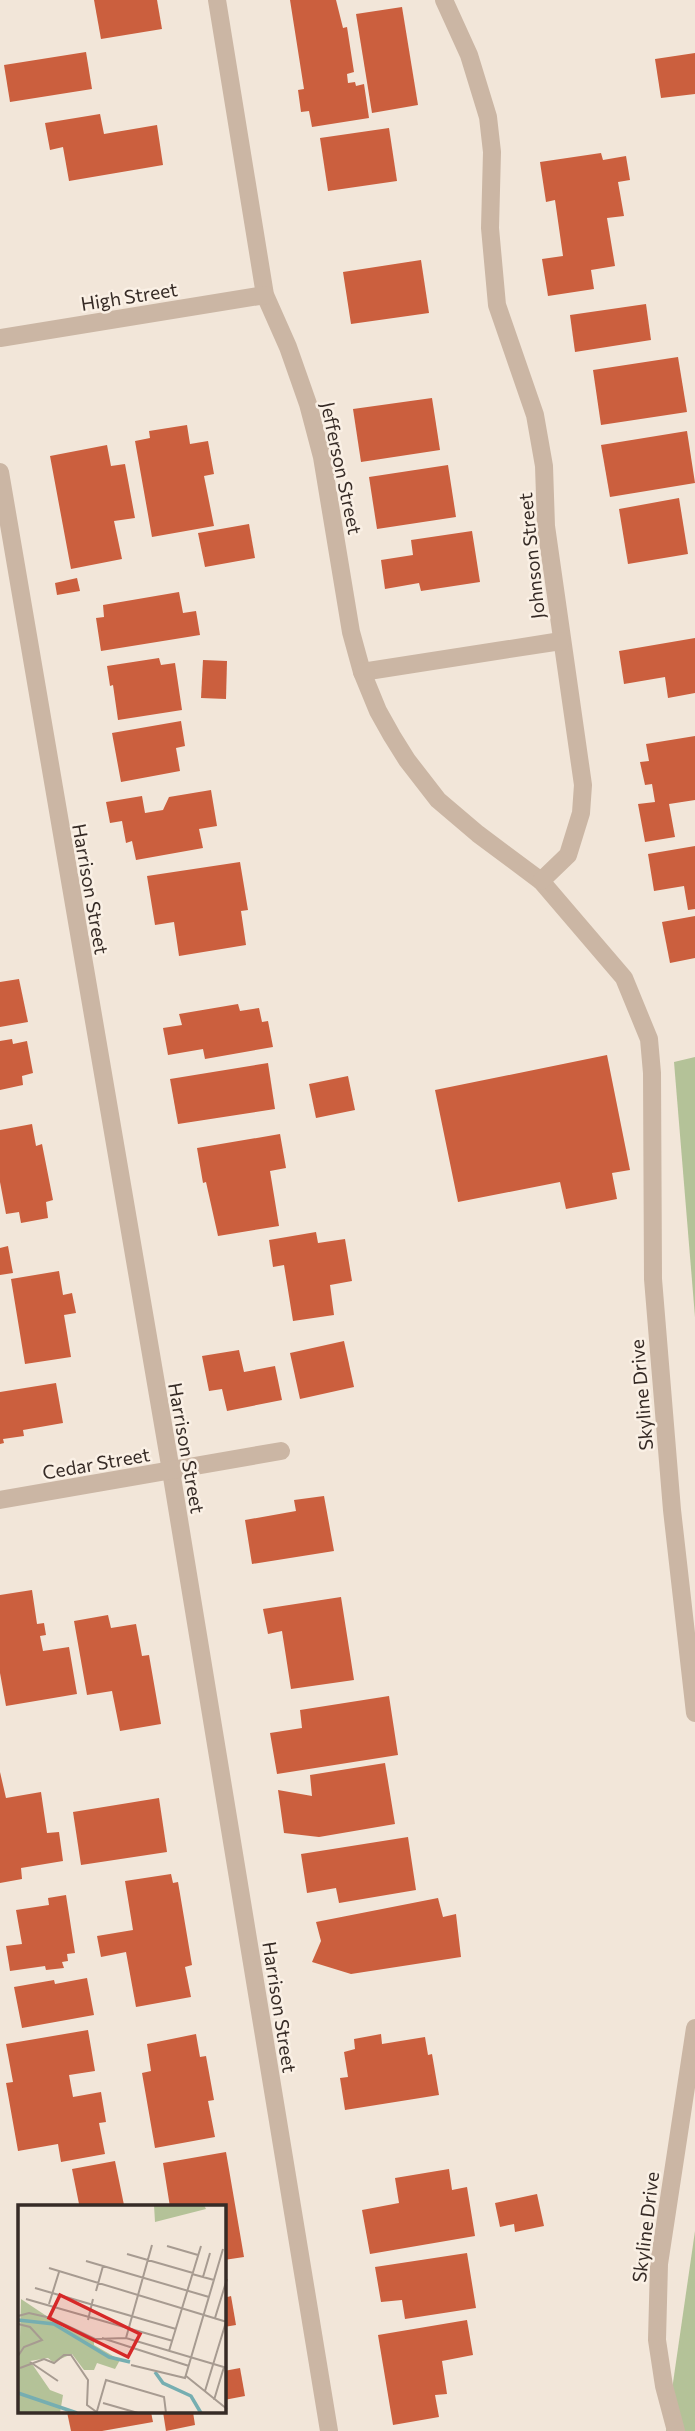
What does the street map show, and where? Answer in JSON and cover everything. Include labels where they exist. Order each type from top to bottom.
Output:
[{"type":"street","name":"Jefferson Street","points":[[217,0],[265,295],[308,404],[322,457],[351,632],[362,672],[392,736],[438,800],[541,881]]},
{"type":"street","name":"Johnson Street","points":[[444,0],[469,55],[488,117],[492,152],[490,228],[497,305],[535,415],[544,466],[546,526],[583,785],[581,813],[568,855],[541,881]]},
{"type":"street","name":"High Street","points":[[0,338],[265,295]]},
{"type":"street","name":"Harrison Street","points":[[0,472],[171,1471],[328,2431]]},
{"type":"street","points":[[362,672],[561,641]]},
{"type":"street","name":"Skyline Drive","points":[[541,881],[624,978],[649,1040],[652,1073],[653,1279],[672,1510],[695,1713]]},
{"type":"street","name":"Cedar Street","points":[[0,1500],[281,1451]]},
{"type":"street","name":"Skyline Drive","points":[[676,2431],[664,2386],[657,2340],[659,2264],[695,2028]]},
{"type":"green space","points":[[695,1057],[695,1317],[674,1062]]},
{"type":"green space","points":[[695,2231],[695,2431],[666,2431]]},
{"type":"building","points":[[94,0],[157,0],[162,29],[101,39]]},
{"type":"building","points":[[290,0],[336,0],[343,28],[347,27],[354,72],[347,74],[348,83],[355,82],[356,86],[364,84],[369,118],[312,127],[309,111],[301,112],[298,90],[304,89]]},
{"type":"building","points":[[402,7],[418,105],[372,113],[356,14]]},
{"type":"building","points":[[86,52],[92,89],[10,102],[4,65]]},
{"type":"building","points":[[695,53],[695,94],[661,98],[655,59]]},
{"type":"building","points":[[100,114],[104,134],[157,125],[163,165],[69,181],[63,147],[50,150],[45,123]]},
{"type":"building","points":[[389,128],[397,181],[328,191],[320,138]]},
{"type":"building","points":[[601,153],[603,160],[626,156],[630,180],[618,182],[624,216],[607,218],[615,266],[591,270],[594,289],[548,296],[542,259],[563,256],[555,200],[546,202],[540,162]]},
{"type":"building","points":[[421,260],[429,313],[351,324],[343,272]]},
{"type":"building","points":[[646,304],[651,340],[575,352],[570,315]]},
{"type":"building","points":[[678,357],[687,412],[601,425],[593,370]]},
{"type":"building","points":[[432,398],[440,450],[361,462],[353,409]]},
{"type":"building","points":[[187,425],[190,444],[208,441],[214,474],[204,476],[214,526],[152,537],[135,441],[150,438],[149,431]]},
{"type":"building","points":[[687,431],[695,483],[610,497],[601,445]]},
{"type":"building","points":[[107,445],[111,466],[125,464],[135,518],[114,521],[122,559],[71,569],[50,456]]},
{"type":"building","points":[[448,465],[456,517],[377,529],[369,477]]},
{"type":"building","points":[[679,498],[688,554],[628,564],[619,509]]},
{"type":"building","points":[[249,524],[255,558],[205,567],[198,533]]},
{"type":"building","points":[[472,531],[480,582],[421,591],[419,583],[385,589],[381,560],[413,555],[411,540]]},
{"type":"building","points":[[77,578],[80,591],[57,595],[55,583]]},
{"type":"building","points":[[179,592],[183,613],[196,611],[200,635],[101,651],[96,618],[104,617],[103,605]]},
{"type":"building","points":[[695,638],[695,693],[668,698],[665,677],[624,684],[619,651]]},
{"type":"building","points":[[159,658],[161,665],[175,663],[182,710],[118,720],[107,666]]},
{"type":"building","points":[[203,660],[227,661],[226,699],[201,698]]},
{"type":"building","points":[[181,721],[185,746],[176,748],[180,771],[121,782],[112,733]]},
{"type":"building","points":[[695,736],[695,800],[669,804],[675,837],[645,842],[638,804],[655,802],[652,784],[645,785],[640,762],[649,761],[646,744]]},
{"type":"building","points":[[211,790],[217,826],[199,829],[203,848],[136,860],[132,841],[126,843],[122,821],[110,823],[106,802],[142,796],[145,813],[163,810],[169,797]]},
{"type":"building","points":[[695,846],[695,909],[688,910],[684,886],[654,891],[648,854]]},
{"type":"building","points":[[240,862],[248,910],[241,911],[246,945],[179,956],[174,922],[155,925],[147,876]]},
{"type":"building","points":[[695,916],[695,958],[670,963],[662,922]]},
{"type":"building","points":[[19,979],[28,1022],[0,1027],[0,982]]},
{"type":"building","points":[[238,1004],[240,1011],[259,1008],[262,1022],[268,1021],[273,1047],[205,1059],[203,1049],[168,1055],[163,1028],[182,1025],[179,1014]]},
{"type":"building","points":[[12,1039],[13,1044],[27,1041],[33,1073],[22,1076],[23,1085],[0,1090],[0,1041]]},
{"type":"building","points":[[607,1055],[630,1170],[612,1173],[617,1199],[566,1209],[560,1182],[458,1202],[435,1090]]},
{"type":"building","points":[[268,1063],[275,1109],[178,1124],[170,1079]]},
{"type":"building","points":[[348,1076],[355,1110],[316,1118],[309,1084]]},
{"type":"building","points":[[32,1124],[36,1146],[42,1144],[53,1200],[46,1202],[48,1218],[21,1223],[19,1212],[6,1214],[0,1182],[0,1130]]},
{"type":"building","points":[[280,1134],[286,1168],[270,1171],[279,1226],[218,1236],[206,1182],[203,1183],[197,1148]]},
{"type":"building","points":[[316,1232],[318,1243],[345,1239],[352,1281],[330,1285],[334,1315],[293,1321],[284,1265],[273,1267],[269,1240]]},
{"type":"building","points":[[8,1246],[13,1273],[0,1275],[0,1248]]},
{"type":"building","points":[[59,1271],[63,1295],[72,1293],[76,1313],[64,1315],[71,1357],[25,1364],[11,1279]]},
{"type":"building","points":[[344,1341],[354,1387],[300,1399],[290,1353]]},
{"type":"building","points":[[239,1350],[244,1372],[275,1366],[282,1400],[227,1411],[222,1389],[209,1391],[202,1356]]},
{"type":"building","points":[[56,1383],[63,1423],[23,1430],[24,1436],[3,1439],[4,1443],[0,1444],[0,1392]]},
{"type":"building","points":[[324,1496],[334,1551],[252,1564],[245,1520],[296,1511],[294,1500]]},
{"type":"building","points":[[32,1590],[37,1624],[44,1623],[46,1635],[40,1636],[43,1651],[69,1647],[77,1694],[6,1706],[0,1673],[0,1595]]},
{"type":"building","points":[[341,1597],[354,1680],[291,1689],[282,1631],[268,1634],[263,1609]]},
{"type":"building","points":[[108,1615],[111,1628],[136,1624],[142,1656],[149,1655],[161,1724],[120,1731],[112,1691],[87,1695],[74,1621]]},
{"type":"building","points":[[389,1696],[398,1755],[277,1774],[270,1733],[302,1728],[300,1710]]},
{"type":"building","points":[[385,1763],[395,1824],[319,1837],[284,1833],[278,1790],[312,1796],[310,1775]]},
{"type":"building","points":[[0,1772],[6,1798],[41,1792],[47,1833],[59,1832],[63,1861],[21,1868],[22,1879],[0,1883]]},
{"type":"building","points":[[159,1798],[167,1852],[81,1865],[73,1812]]},
{"type":"building","points":[[408,1837],[416,1890],[339,1903],[336,1888],[307,1893],[301,1854]]},
{"type":"building","points":[[171,1874],[173,1883],[178,1882],[192,1965],[185,1967],[191,1997],[136,2007],[126,1952],[101,1957],[97,1936],[133,1930],[125,1881]]},
{"type":"building","points":[[66,1895],[75,1953],[67,1954],[68,1961],[62,1962],[64,1968],[46,1970],[45,1966],[10,1971],[6,1946],[22,1944],[16,1910],[49,1905],[48,1898]]},
{"type":"building","points":[[438,1898],[443,1917],[456,1914],[461,1957],[351,1974],[312,1962],[321,1941],[316,1922]]},
{"type":"building","points":[[87,1978],[94,2015],[22,2028],[14,1987]]},
{"type":"building","points":[[88,2030],[95,2071],[69,2075],[73,2097],[101,2092],[106,2122],[99,2123],[105,2154],[61,2162],[58,2144],[18,2151],[6,2083],[13,2082],[6,2044]]},
{"type":"building","points":[[196,2034],[200,2057],[206,2056],[214,2100],[208,2101],[215,2137],[155,2148],[142,2073],[151,2071],[147,2044]]},
{"type":"building","points":[[381,2034],[382,2044],[425,2037],[428,2055],[432,2054],[439,2095],[345,2110],[340,2078],[348,2077],[344,2052],[355,2049],[354,2039]]},
{"type":"building","points":[[226,2152],[244,2257],[226,2260],[226,2205],[170,2205],[163,2163]]},
{"type":"building","points":[[115,2161],[124,2205],[77,2205],[79,2204],[72,2169]]},
{"type":"building","points":[[449,2169],[452,2190],[467,2187],[475,2236],[370,2254],[362,2210],[399,2203],[395,2178]]},
{"type":"building","points":[[537,2194],[544,2226],[515,2232],[514,2224],[500,2227],[495,2203]]},
{"type":"building","points":[[467,2253],[476,2308],[405,2319],[402,2300],[381,2302],[375,2267]]},
{"type":"building","points":[[231,2296],[236,2325],[226,2327],[226,2297]]},
{"type":"building","points":[[467,2320],[473,2355],[442,2361],[447,2394],[435,2395],[439,2417],[393,2425],[378,2335]]},
{"type":"building","points":[[240,2368],[245,2396],[226,2400],[226,2371]]},
{"type":"building","points":[[67,2414],[151,2414],[153,2422],[102,2431],[71,2431]]},
{"type":"building","points":[[163,2414],[193,2414],[195,2425],[166,2431]]}]
